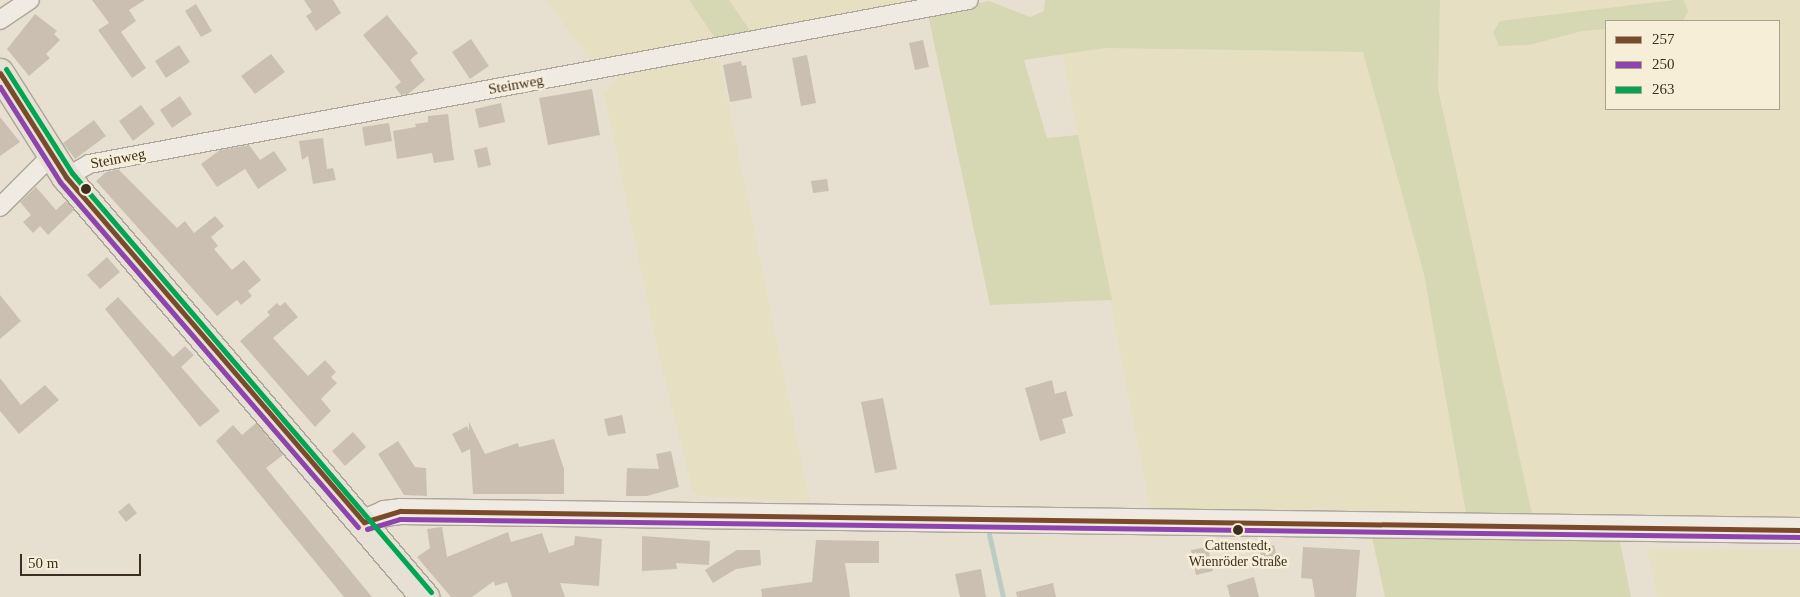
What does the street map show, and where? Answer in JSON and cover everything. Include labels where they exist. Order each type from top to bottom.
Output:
[{"type":"main road","points":[[0,73],[59,166],[364,522],[425,597]]},
{"type":"main road","points":[[364,522],[384,513],[400,511],[1800,530]]},
{"type":"street","points":[[0,20],[30,0]]},
{"type":"street","name":"Steinweg","points":[[0,207],[59,166],[79,167],[969,0]]},
{"type":"shaded area","points":[[546,0],[689,0],[715,38],[591,61]]},
{"type":"shaded area","points":[[729,0],[939,0],[751,32]]},
{"type":"shaded area","points":[[1440,0],[1674,0],[1500,21],[1493,32],[1499,46],[1529,45],[1582,31],[1605,29],[1605,110],[1780,110],[1780,20],[1684,20],[1688,11],[1684,0],[1800,0],[1800,517],[1532,514],[1438,89]]},
{"type":"shaded area","points":[[1105,48],[1363,52],[1424,274],[1466,513],[1150,508],[1062,54]]},
{"type":"shaded area","points":[[711,59],[720,62],[810,502],[698,496],[693,492],[659,357],[604,94],[622,75]]},
{"type":"shaded area","points":[[1647,549],[1800,550],[1800,597],[1657,597]]},
{"type":"green space","points":[[689,0],[729,0],[751,32],[715,38]]},
{"type":"green space","points":[[1045,0],[1440,0],[1438,89],[1532,514],[1466,513],[1424,274],[1363,52],[1105,48],[1024,60],[1047,138],[1078,135],[1112,300],[990,305],[928,15],[989,1],[1030,17],[1044,11]]},
{"type":"green space","points":[[1674,0],[1684,0],[1688,11],[1684,20],[1605,20],[1605,29],[1582,31],[1529,45],[1499,46],[1493,32],[1500,21]]},
{"type":"green space","points":[[1372,537],[1620,542],[1631,597],[1385,597]]},
{"type":"building","points":[[92,0],[145,0],[129,10],[136,21],[121,32],[146,68],[132,78],[98,30],[109,23]]},
{"type":"building","points":[[304,0],[333,0],[341,13],[316,31],[306,16],[312,12]]},
{"type":"building","points":[[196,4],[212,31],[201,37],[185,11]]},
{"type":"building","points":[[35,14],[57,31],[54,34],[60,40],[46,54],[50,58],[29,76],[7,49]]},
{"type":"building","points":[[387,15],[418,53],[410,60],[425,80],[408,94],[401,95],[395,87],[401,82],[363,35]]},
{"type":"building","points":[[471,39],[489,66],[470,79],[452,52]]},
{"type":"building","points":[[923,40],[929,67],[915,70],[909,43]]},
{"type":"building","points":[[179,45],[190,62],[166,78],[155,61]]},
{"type":"building","points":[[271,54],[285,72],[255,94],[241,76]]},
{"type":"building","points":[[807,55],[816,103],[801,106],[792,58]]},
{"type":"building","points":[[741,61],[742,66],[746,65],[752,98],[730,102],[723,65]]},
{"type":"building","points":[[592,89],[600,135],[548,145],[539,98]]},
{"type":"building","points":[[180,96],[192,114],[172,128],[160,110]]},
{"type":"building","points":[[501,103],[505,122],[479,128],[475,109]]},
{"type":"building","points":[[141,105],[155,124],[133,141],[119,121]]},
{"type":"building","points":[[448,114],[454,160],[434,163],[432,153],[397,159],[393,131],[416,127],[415,124],[428,122],[428,116]]},
{"type":"building","points":[[0,117],[20,142],[0,156]]},
{"type":"building","points":[[94,120],[106,136],[75,159],[63,143]]},
{"type":"building","points":[[389,123],[392,141],[365,146],[362,127]]},
{"type":"building","points":[[323,138],[327,169],[333,168],[336,180],[313,184],[308,156],[302,160],[299,141]]},
{"type":"building","points":[[249,145],[260,160],[274,151],[287,170],[258,189],[245,169],[217,187],[201,164],[220,150]]},
{"type":"building","points":[[487,147],[491,165],[478,168],[474,150]]},
{"type":"building","points":[[118,169],[177,228],[185,221],[194,233],[215,216],[224,226],[211,237],[218,246],[214,249],[232,270],[244,260],[261,280],[248,291],[252,296],[241,305],[237,300],[217,316],[96,181],[106,172]]},
{"type":"building","points":[[827,179],[829,191],[813,193],[811,181]]},
{"type":"building","points":[[36,187],[56,210],[66,201],[74,210],[48,235],[40,226],[33,233],[23,222],[31,215],[20,202]]},
{"type":"building","points":[[107,257],[120,272],[100,289],[87,275]]},
{"type":"building","points":[[0,295],[21,321],[0,339]]},
{"type":"building","points":[[118,297],[173,357],[185,346],[194,355],[181,367],[220,411],[200,427],[105,309]]},
{"type":"building","points":[[285,302],[298,317],[273,338],[308,376],[325,360],[336,372],[331,377],[337,383],[321,399],[331,411],[315,427],[240,341],[270,315],[267,312],[277,303],[280,306]]},
{"type":"building","points":[[0,378],[21,405],[45,385],[59,400],[19,434],[0,411]]},
{"type":"building","points":[[1052,380],[1055,394],[1066,391],[1073,416],[1062,419],[1066,433],[1040,441],[1025,388]]},
{"type":"building","points":[[883,398],[897,469],[875,473],[861,402]]},
{"type":"building","points":[[622,415],[626,433],[608,436],[604,419]]},
{"type":"building","points":[[469,422],[485,454],[518,443],[519,447],[554,439],[564,469],[564,494],[473,494],[470,449],[462,453],[452,434],[467,426],[469,430]]},
{"type":"building","points":[[256,423],[283,455],[266,468],[372,597],[344,597],[216,441],[233,425],[242,435]]},
{"type":"building","points":[[353,432],[366,447],[345,466],[332,451]]},
{"type":"building","points":[[398,441],[415,467],[426,468],[427,496],[404,495],[378,454]]},
{"type":"building","points":[[671,451],[679,487],[647,496],[626,496],[627,468],[659,469],[656,454]]},
{"type":"building","points":[[129,503],[137,513],[126,522],[118,512]]},
{"type":"building","points":[[442,527],[447,557],[508,532],[511,542],[542,533],[549,553],[574,545],[575,536],[602,539],[599,586],[560,583],[565,597],[512,597],[507,582],[495,586],[494,581],[472,597],[451,597],[417,557],[430,548],[427,529]]},
{"type":"building","points":[[642,536],[710,541],[709,565],[676,563],[677,569],[642,571]]},
{"type":"building","points":[[816,540],[879,541],[879,563],[845,563],[850,597],[762,597],[761,589],[812,582]]},
{"type":"building","points":[[1274,545],[1278,563],[1263,566],[1259,548]]},
{"type":"building","points":[[1208,547],[1213,571],[1196,575],[1191,550]]},
{"type":"building","points":[[1303,547],[1360,550],[1356,597],[1315,597],[1312,579],[1301,578]]},
{"type":"building","points":[[737,550],[760,550],[761,565],[736,569],[713,583],[705,570]]},
{"type":"building","points":[[981,569],[986,597],[960,597],[955,574]]},
{"type":"building","points":[[1254,577],[1259,597],[1230,597],[1227,585]]},
{"type":"building","points":[[1053,583],[1056,597],[1017,597],[1016,592]]},
{"type":"waterway","points":[[989,534],[1003,597]]},
{"type":"transit line","name":"263","points":[[6,69],[72,173],[431,592]]},
{"type":"transit line","name":"257","points":[[0,73],[66,177],[364,522]]},
{"type":"transit line","name":"250","points":[[0,87],[60,182],[358,527]]},
{"type":"transit line","name":"257","points":[[364,522],[400,511],[1800,530]]},
{"type":"transit line","name":"250","points":[[367,529],[400,519],[1800,537]]},
{"type":"place","name":"Cattenstedt, Wienröder Straße","points":[[1238,530]]}]
